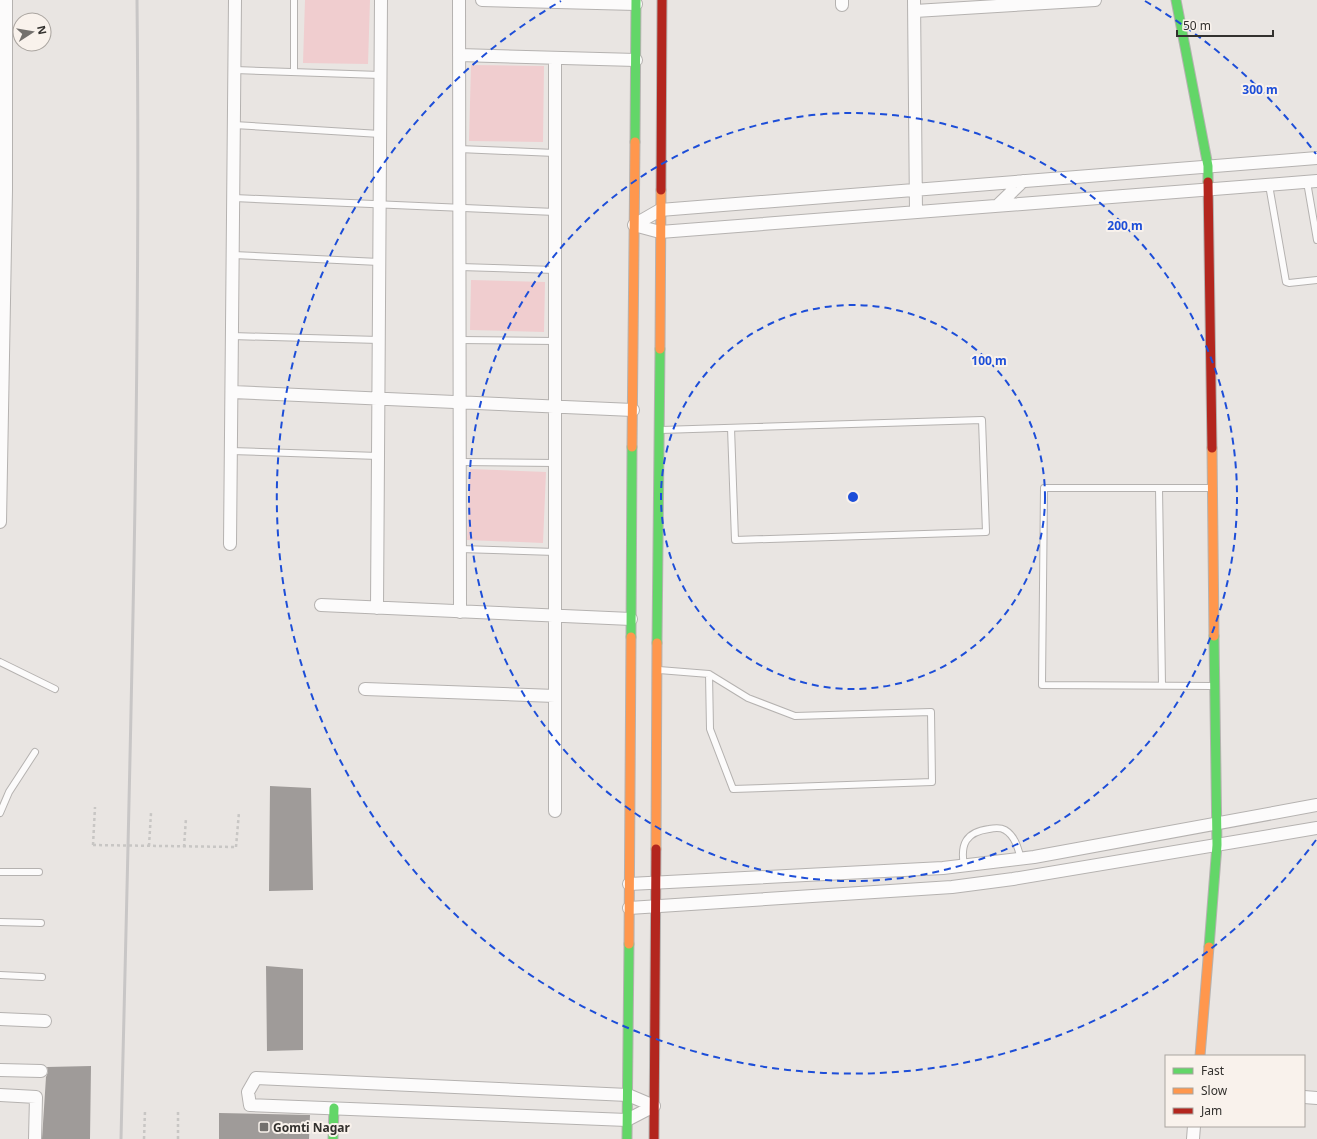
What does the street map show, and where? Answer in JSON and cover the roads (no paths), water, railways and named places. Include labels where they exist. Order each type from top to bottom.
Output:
[{"type":"street","points":[[0,522],[2,293],[6,190],[6,0]]},
{"type":"street","points":[[230,544],[236,0]]},
{"type":"street","points":[[377,608],[381,0]]},
{"type":"street","points":[[459,0],[460,612]]},
{"type":"street","points":[[482,0],[636,2],[627,1139]]},
{"type":"street","points":[[654,1139],[662,0]]},
{"type":"street","points":[[916,212],[914,5],[1095,0]]},
{"type":"street","points":[[1176,0],[1208,166],[1217,845],[1200,1055]]},
{"type":"street","points":[[459,55],[636,60]]},
{"type":"street","points":[[555,58],[555,811]]},
{"type":"street","points":[[634,225],[660,210],[1317,158]]},
{"type":"street","points":[[997,206],[1023,181]]},
{"type":"street","points":[[634,225],[660,232],[1312,181]]},
{"type":"street","points":[[232,392],[633,410]]},
{"type":"street","points":[[321,605],[631,619]]},
{"type":"street","points":[[365,689],[555,696]]},
{"type":"street","points":[[629,884],[964,866],[1021,859],[1317,805]]},
{"type":"street","points":[[629,908],[952,887],[1317,828]]},
{"type":"street","points":[[0,1020],[45,1021]]},
{"type":"street","points":[[0,1070],[41,1071]]},
{"type":"street","points":[[256,1078],[628,1095],[654,1106],[627,1120],[250,1105],[248,1092],[256,1078]]},
{"type":"street","points":[[0,1095],[36,1097],[35,1139]]},
{"type":"street","points":[[1305,1097],[1317,1098]]},
{"type":"street","points":[[334,1108],[334,1139]]},
{"type":"street","points":[[1193,1139],[1194,1127]]},
{"type":"lane","points":[[294,0],[294,72]]},
{"type":"lane","points":[[235,70],[380,75]]},
{"type":"lane","points":[[234,125],[380,134]]},
{"type":"lane","points":[[459,149],[555,153]]},
{"type":"lane","points":[[1312,181],[1317,240]]},
{"type":"lane","points":[[1269,185],[1286,282],[1317,280]]},
{"type":"lane","points":[[234,198],[555,212]]},
{"type":"lane","points":[[233,255],[379,262]]},
{"type":"lane","points":[[460,267],[555,270]]},
{"type":"lane","points":[[232,336],[379,340]]},
{"type":"lane","points":[[460,340],[555,341]]},
{"type":"lane","points":[[659,430],[982,420],[986,532],[735,540],[731,428]]},
{"type":"lane","points":[[231,451],[378,456]]},
{"type":"lane","points":[[460,462],[555,463]]},
{"type":"lane","points":[[1212,488],[1044,488],[1042,685],[1215,686]]},
{"type":"lane","points":[[1159,488],[1162,686]]},
{"type":"lane","points":[[460,549],[555,552]]},
{"type":"lane","points":[[0,662],[55,689]]},
{"type":"lane","points":[[658,670],[709,674],[748,698],[795,716],[931,712],[932,782],[734,789],[710,729],[709,674]]},
{"type":"lane","points":[[0,814],[9,792],[36,752]]},
{"type":"lane","points":[[964,866],[962,856],[963,845],[969,836],[981,830],[996,828],[1004,829],[1013,838],[1017,844],[1021,859]]},
{"type":"lane","points":[[0,872],[39,872]]},
{"type":"lane","points":[[0,922],[41,923]]},
{"type":"lane","points":[[0,975],[42,978]]},
{"type":"railway","points":[[121,1139],[134,570],[138,142],[137,0]]},
{"type":"place","name":"Gomti Nagar","points":[[264,1127]]}]
